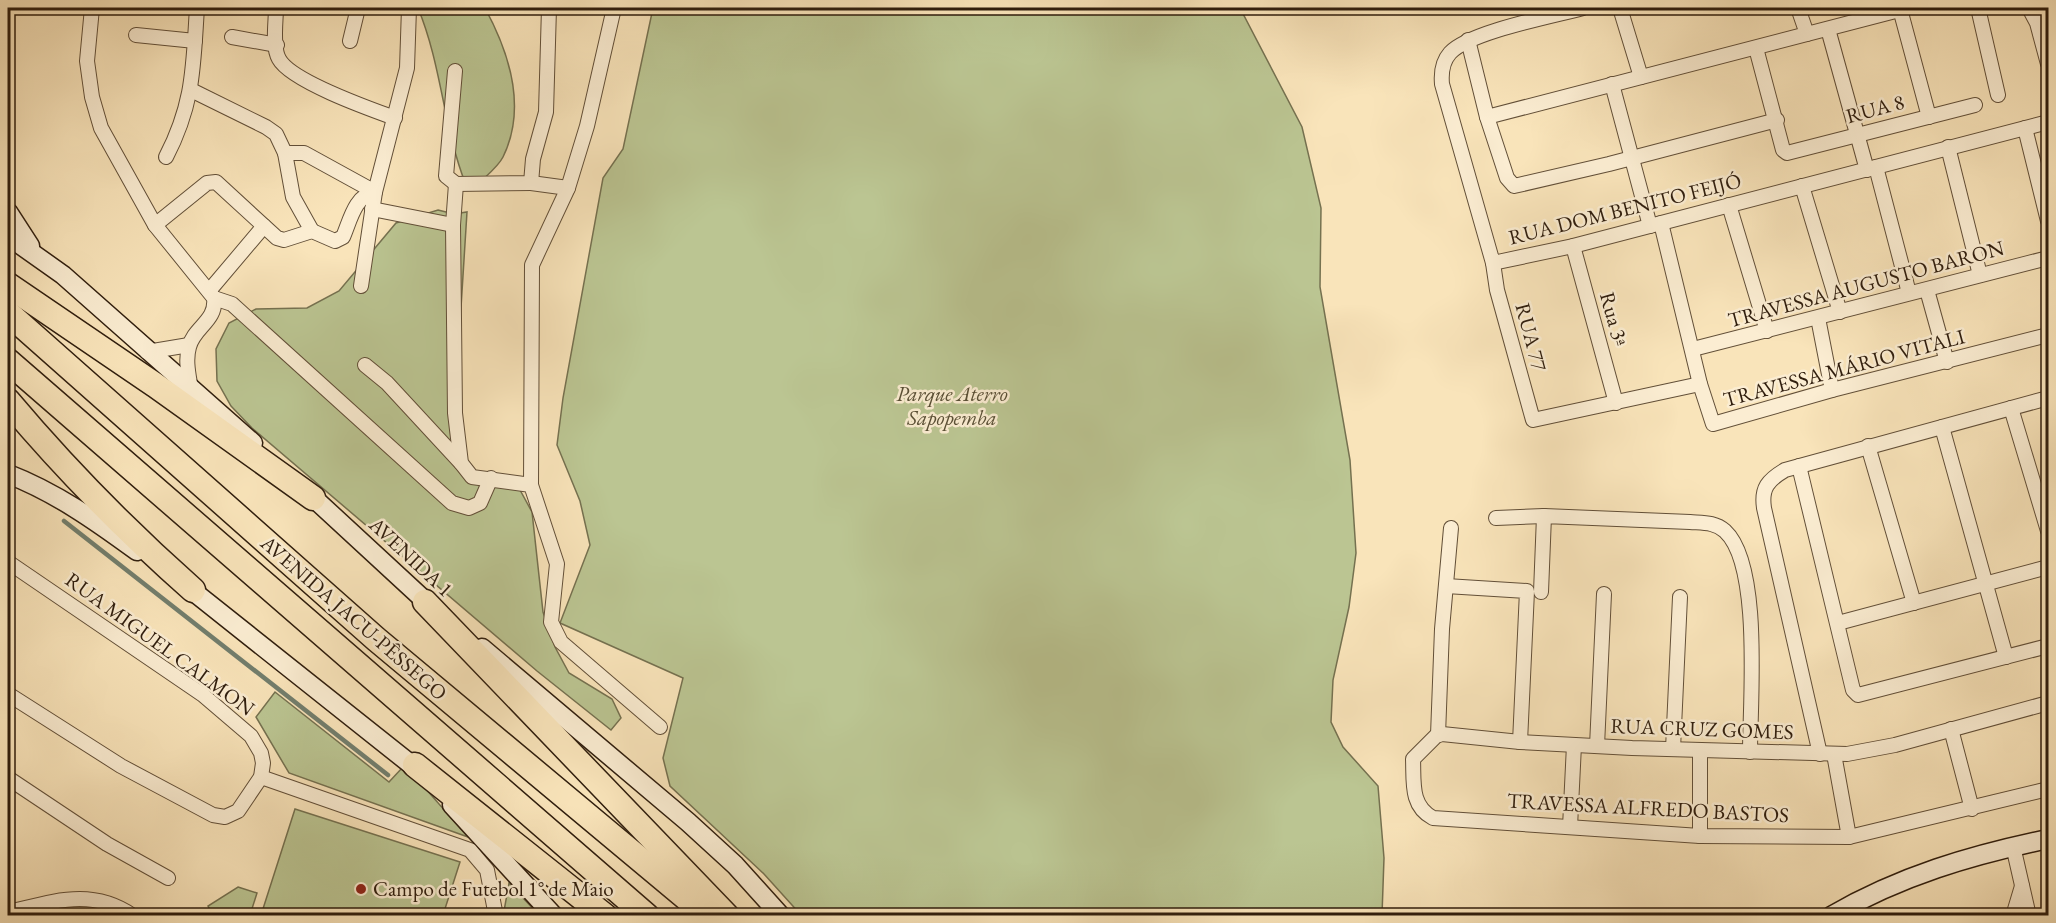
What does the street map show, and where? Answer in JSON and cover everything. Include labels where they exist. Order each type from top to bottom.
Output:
[{"type":"highway","points":[[8,285],[156,385],[313,498]]},
{"type":"highway","name":"AVENIDA JACU-PÊSSEGO","points":[[8,313],[376,639],[708,915]]},
{"type":"highway","name":"AVENIDA JACU-PÊSSEGO","points":[[8,361],[647,915]]},
{"type":"highway","points":[[8,401],[79,484],[136,540],[192,590]]},
{"type":"highway","points":[[425,602],[727,915]]},
{"type":"highway","points":[[414,765],[605,915]]},
{"type":"main road","points":[[8,212],[36,255]]},
{"type":"main road","name":"AVENIDA 1","points":[[8,236],[63,275],[313,498],[425,602],[688,822],[735,864],[781,915]]},
{"type":"main road","points":[[8,474],[82,511],[192,590],[414,765],[554,915]]},
{"type":"main road","points":[[1831,915],[1894,882],[1959,859],[2049,839]]},
{"type":"street","points":[[92,8],[87,61],[92,97],[101,128],[155,225],[211,294],[215,308],[210,319],[189,345],[188,366],[191,390]]},
{"type":"street","points":[[166,157],[182,126],[191,90],[197,8]]},
{"type":"street","points":[[276,8],[277,57],[284,66],[341,98],[395,118]]},
{"type":"street","points":[[350,40],[358,8]]},
{"type":"street","points":[[361,286],[375,192],[407,68],[409,8]]},
{"type":"street","points":[[531,183],[533,159],[546,112],[549,8]]},
{"type":"street","points":[[614,8],[592,104],[568,188],[532,264],[531,485],[557,564],[551,622],[561,642],[660,727]]},
{"type":"street","name":"RUA DOM BENITO FEIJÓ","points":[[1583,8],[1468,40],[1450,52],[1444,62],[1442,84],[1493,263],[1656,225],[2049,122]]},
{"type":"street","points":[[1620,8],[1641,77]]},
{"type":"street","points":[[1798,8],[1807,34]]},
{"type":"street","points":[[1487,117],[1904,8],[1929,117]]},
{"type":"street","points":[[1978,8],[1998,95]]},
{"type":"street","points":[[2029,8],[2037,23],[2049,64]]},
{"type":"street","points":[[1828,28],[1858,136],[1871,168],[1909,293]]},
{"type":"street","points":[[136,35],[195,41]]},
{"type":"street","points":[[232,37],[277,45]]},
{"type":"street","points":[[1468,40],[1487,117],[1507,178],[1514,186],[1634,158],[1777,120],[1756,48]]},
{"type":"street","points":[[455,71],[446,176],[456,184],[531,183],[568,188]]},
{"type":"street","name":"TRAVESSA MÁRIO VITALI","points":[[1612,84],[1693,350],[1711,421],[1715,425],[1832,390],[2049,335]]},
{"type":"street","points":[[191,90],[276,134],[285,153],[292,197],[312,231],[335,242],[343,237],[358,202],[366,193],[375,192]]},
{"type":"street","name":"RUA 8","points":[[1777,120],[1785,153],[1975,105]]},
{"type":"street","points":[[2025,128],[2049,221]]},
{"type":"street","points":[[1948,147],[1980,275]]},
{"type":"street","points":[[285,153],[304,153],[375,192]]},
{"type":"street","points":[[155,225],[207,183],[216,182],[277,238],[284,240],[312,231]]},
{"type":"street","points":[[456,184],[453,225],[455,413],[461,463]]},
{"type":"street","points":[[1802,186],[1840,312]]},
{"type":"street","points":[[1729,205],[1767,331]]},
{"type":"street","points":[[372,209],[453,225]]},
{"type":"street","points":[[211,294],[264,226]]},
{"type":"street","name":"Rua 3ª","points":[[1573,246],[1616,402]]},
{"type":"street","name":"TRAVESSA AUGUSTO BARON","points":[[1693,350],[2049,258]]},
{"type":"street","name":"RUA 77","points":[[1493,263],[1497,290],[1533,420],[1616,402]]},
{"type":"street","points":[[1927,290],[1947,362]]},
{"type":"street","points":[[211,294],[232,304],[452,503],[469,508],[480,503],[491,478]]},
{"type":"street","points":[[1818,318],[1832,390]]},
{"type":"street","points":[[147,352],[189,345]]},
{"type":"street","points":[[365,365],[387,383],[472,477],[531,485]]},
{"type":"street","points":[[1616,402],[1700,384]]},
{"type":"street","points":[[1849,837],[1762,496],[1768,482],[1799,466],[2049,398]]},
{"type":"street","points":[[2012,408],[2049,531]]},
{"type":"street","points":[[1942,427],[2006,657]]},
{"type":"street","points":[[1868,446],[1914,603]]},
{"type":"street","points":[[1799,466],[1855,693],[1861,695],[2049,646]]},
{"type":"street","points":[[1520,742],[1534,592],[1544,516]]},
{"type":"street","points":[[1496,518],[1544,516],[1716,525],[1727,533],[1737,551],[1751,619],[1750,752]]},
{"type":"street","points":[[1438,735],[1451,528]]},
{"type":"street","name":"RUA MIGUEL CALMON","points":[[8,562],[203,694],[240,723],[261,753],[263,763],[261,777]]},
{"type":"street","points":[[1838,623],[2049,567]]},
{"type":"street","points":[[1446,586],[1534,592]]},
{"type":"street","points":[[1597,746],[1604,594]]},
{"type":"street","points":[[1673,749],[1680,597]]},
{"type":"street","points":[[8,694],[121,766],[213,815],[225,817],[238,811],[261,777],[470,849],[487,870],[496,915]]},
{"type":"street","name":"RUA CRUZ GOMES","points":[[1438,735],[1574,745],[1827,754],[1871,750],[2049,703]]},
{"type":"street","points":[[1951,729],[1972,809]]},
{"type":"street","name":"TRAVESSA ALFREDO BASTOS","points":[[1438,735],[1413,757],[1415,801],[1422,811],[1433,818],[1700,836],[1849,837],[2049,789]]},
{"type":"street","points":[[1570,827],[1574,745]]},
{"type":"street","points":[[1700,750],[1700,836]]},
{"type":"street","points":[[8,778],[97,838],[168,878]]},
{"type":"street","points":[[2013,846],[2029,915]]},
{"type":"street","points":[[2013,915],[2022,886]]},
{"type":"street","points":[[8,912],[81,898],[106,901],[133,915]]},
{"type":"green space","points":[[418,8],[485,8],[502,44],[512,81],[514,120],[503,157],[478,184],[466,185],[458,163],[432,52]]},
{"type":"green space","name":"Parque Aterro Sapopemba","points":[[653,8],[1240,8],[1302,127],[1321,208],[1320,287],[1350,460],[1356,553],[1349,607],[1333,680],[1331,722],[1343,747],[1378,786],[1384,858],[1382,915],[801,915],[764,874],[670,786],[663,758],[683,678],[560,623],[590,545],[580,501],[557,445],[563,398],[603,178],[623,149]]},
{"type":"green space","points":[[438,210],[454,214],[467,212],[454,419],[472,477],[498,479],[520,490],[532,512],[543,612],[555,647],[569,673],[612,699],[621,718],[611,730],[537,671],[252,428],[231,406],[217,381],[216,349],[229,323],[256,309],[307,308],[339,291],[396,223]]},
{"type":"green space","points":[[275,692],[389,782],[402,768],[425,788],[468,837],[289,773],[256,717]]},
{"type":"green space","name":"Campo de Futebol 1° de Maio","points":[[295,809],[460,862],[443,915],[261,915]]},
{"type":"green space","points":[[509,883],[539,915],[505,915]]},
{"type":"green space","points":[[238,887],[257,893],[250,915],[213,915],[208,906]]},
{"type":"waterway","points":[[64,521],[388,775]]},
{"type":"place","name":"Campo de Futebol 1° de Maio","points":[[361,889]]}]
